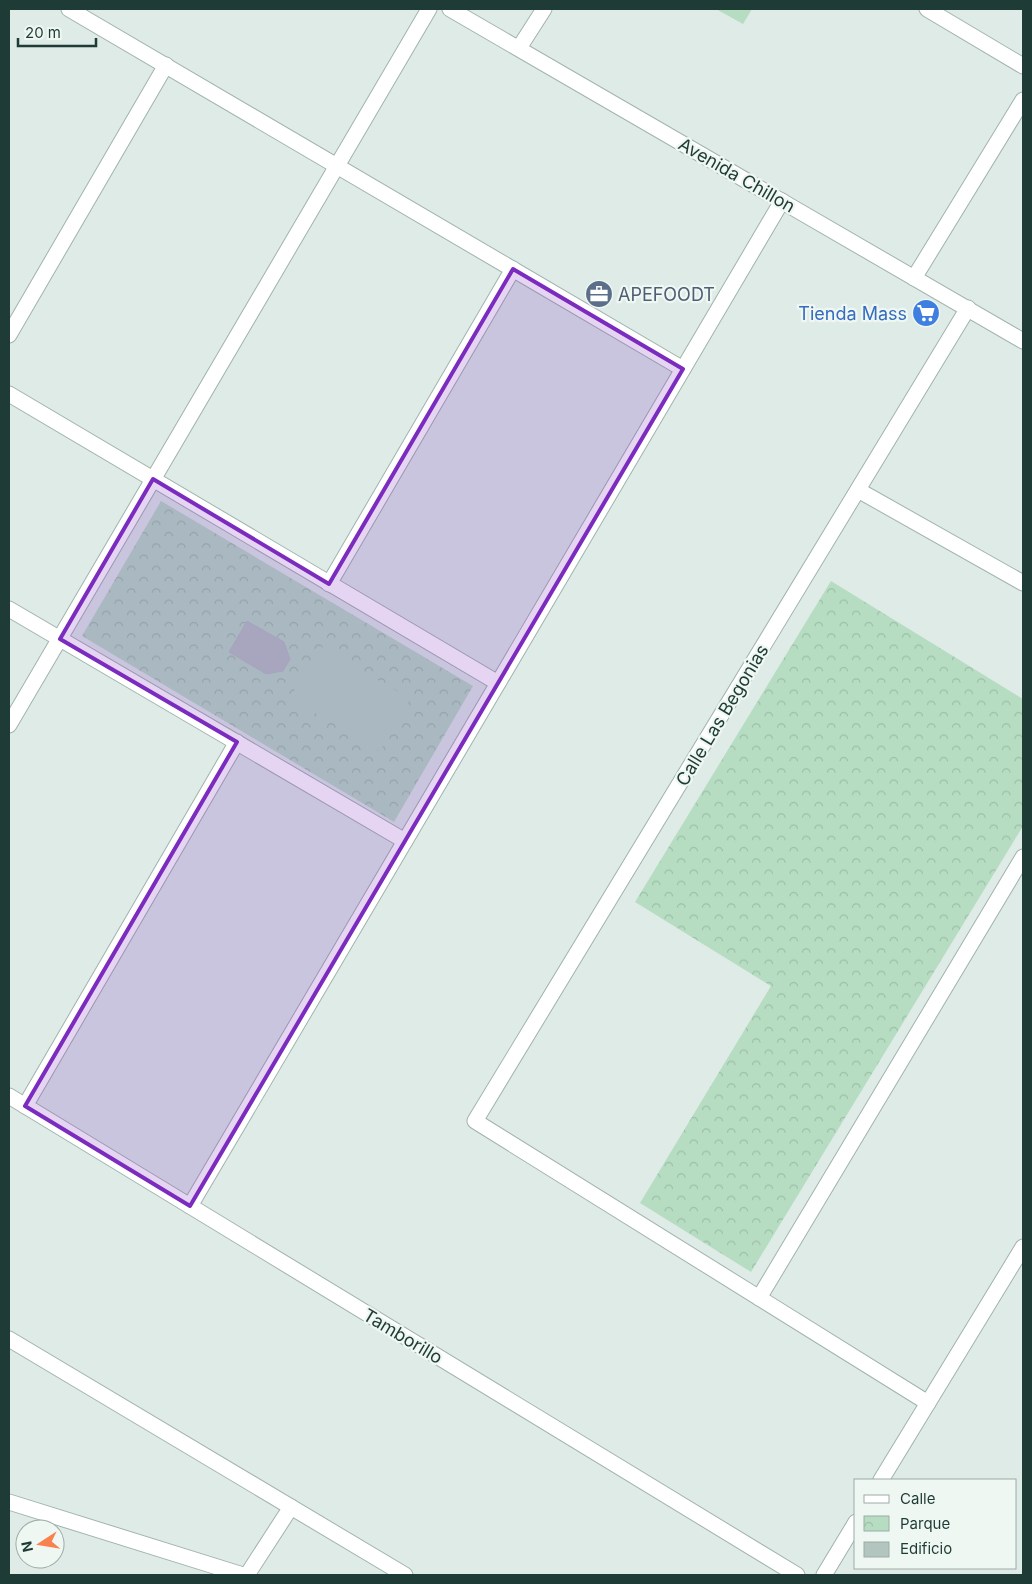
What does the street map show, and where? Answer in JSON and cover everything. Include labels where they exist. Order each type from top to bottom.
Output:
[{"type":"street","points":[[69,9],[683,369]]},
{"type":"street","points":[[9,725],[429,9]]},
{"type":"street","name":"Avenida Chillon","points":[[450,9],[1023,341]]},
{"type":"street","points":[[519,48],[544,9]]},
{"type":"street","points":[[926,9],[1023,66]]},
{"type":"street","points":[[9,335],[166,66]]},
{"type":"street","points":[[914,278],[1023,100]]},
{"type":"street","points":[[190,1206],[782,201]]},
{"type":"street","points":[[329,584],[513,269]]},
{"type":"street","name":"Calle Las Begonias","points":[[759,1298],[475,1121],[968,308]]},
{"type":"street","points":[[9,394],[498,683]]},
{"type":"street","points":[[858,490],[1023,583]]},
{"type":"street","points":[[9,609],[405,841]]},
{"type":"street","points":[[25,1106],[236,742]]},
{"type":"street","points":[[928,1403],[759,1298],[1023,857]]},
{"type":"street","name":"Tamborillo","points":[[9,1096],[797,1575]]},
{"type":"street","points":[[882,1479],[1023,1247]]},
{"type":"street","points":[[9,1338],[405,1575]]},
{"type":"street","points":[[9,1502],[243,1575]]},
{"type":"street","points":[[247,1575],[291,1507]]},
{"type":"street","points":[[824,1575],[854,1525]]},
{"type":"highlighted area","points":[[513,269],[683,369],[190,1206],[25,1106],[237,742],[60,639],[153,479],[329,584]]},
{"type":"green space","points":[[716,9],[752,9],[743,24]]},
{"type":"green space","points":[[161,501],[473,686],[394,822],[82,636]]},
{"type":"green space","points":[[831,581],[1023,699],[1023,826],[751,1272],[640,1203],[771,986],[635,902]]},
{"type":"green space","points":[[320,646],[410,699],[380,751],[290,698]]},
{"type":"building","points":[[247,621],[284,642],[290,659],[283,671],[266,674],[229,652]]},
{"type":"place","name":"APEFOODT","points":[[599,294]]},
{"type":"place","name":"Tienda Mass","points":[[926,313]]}]
